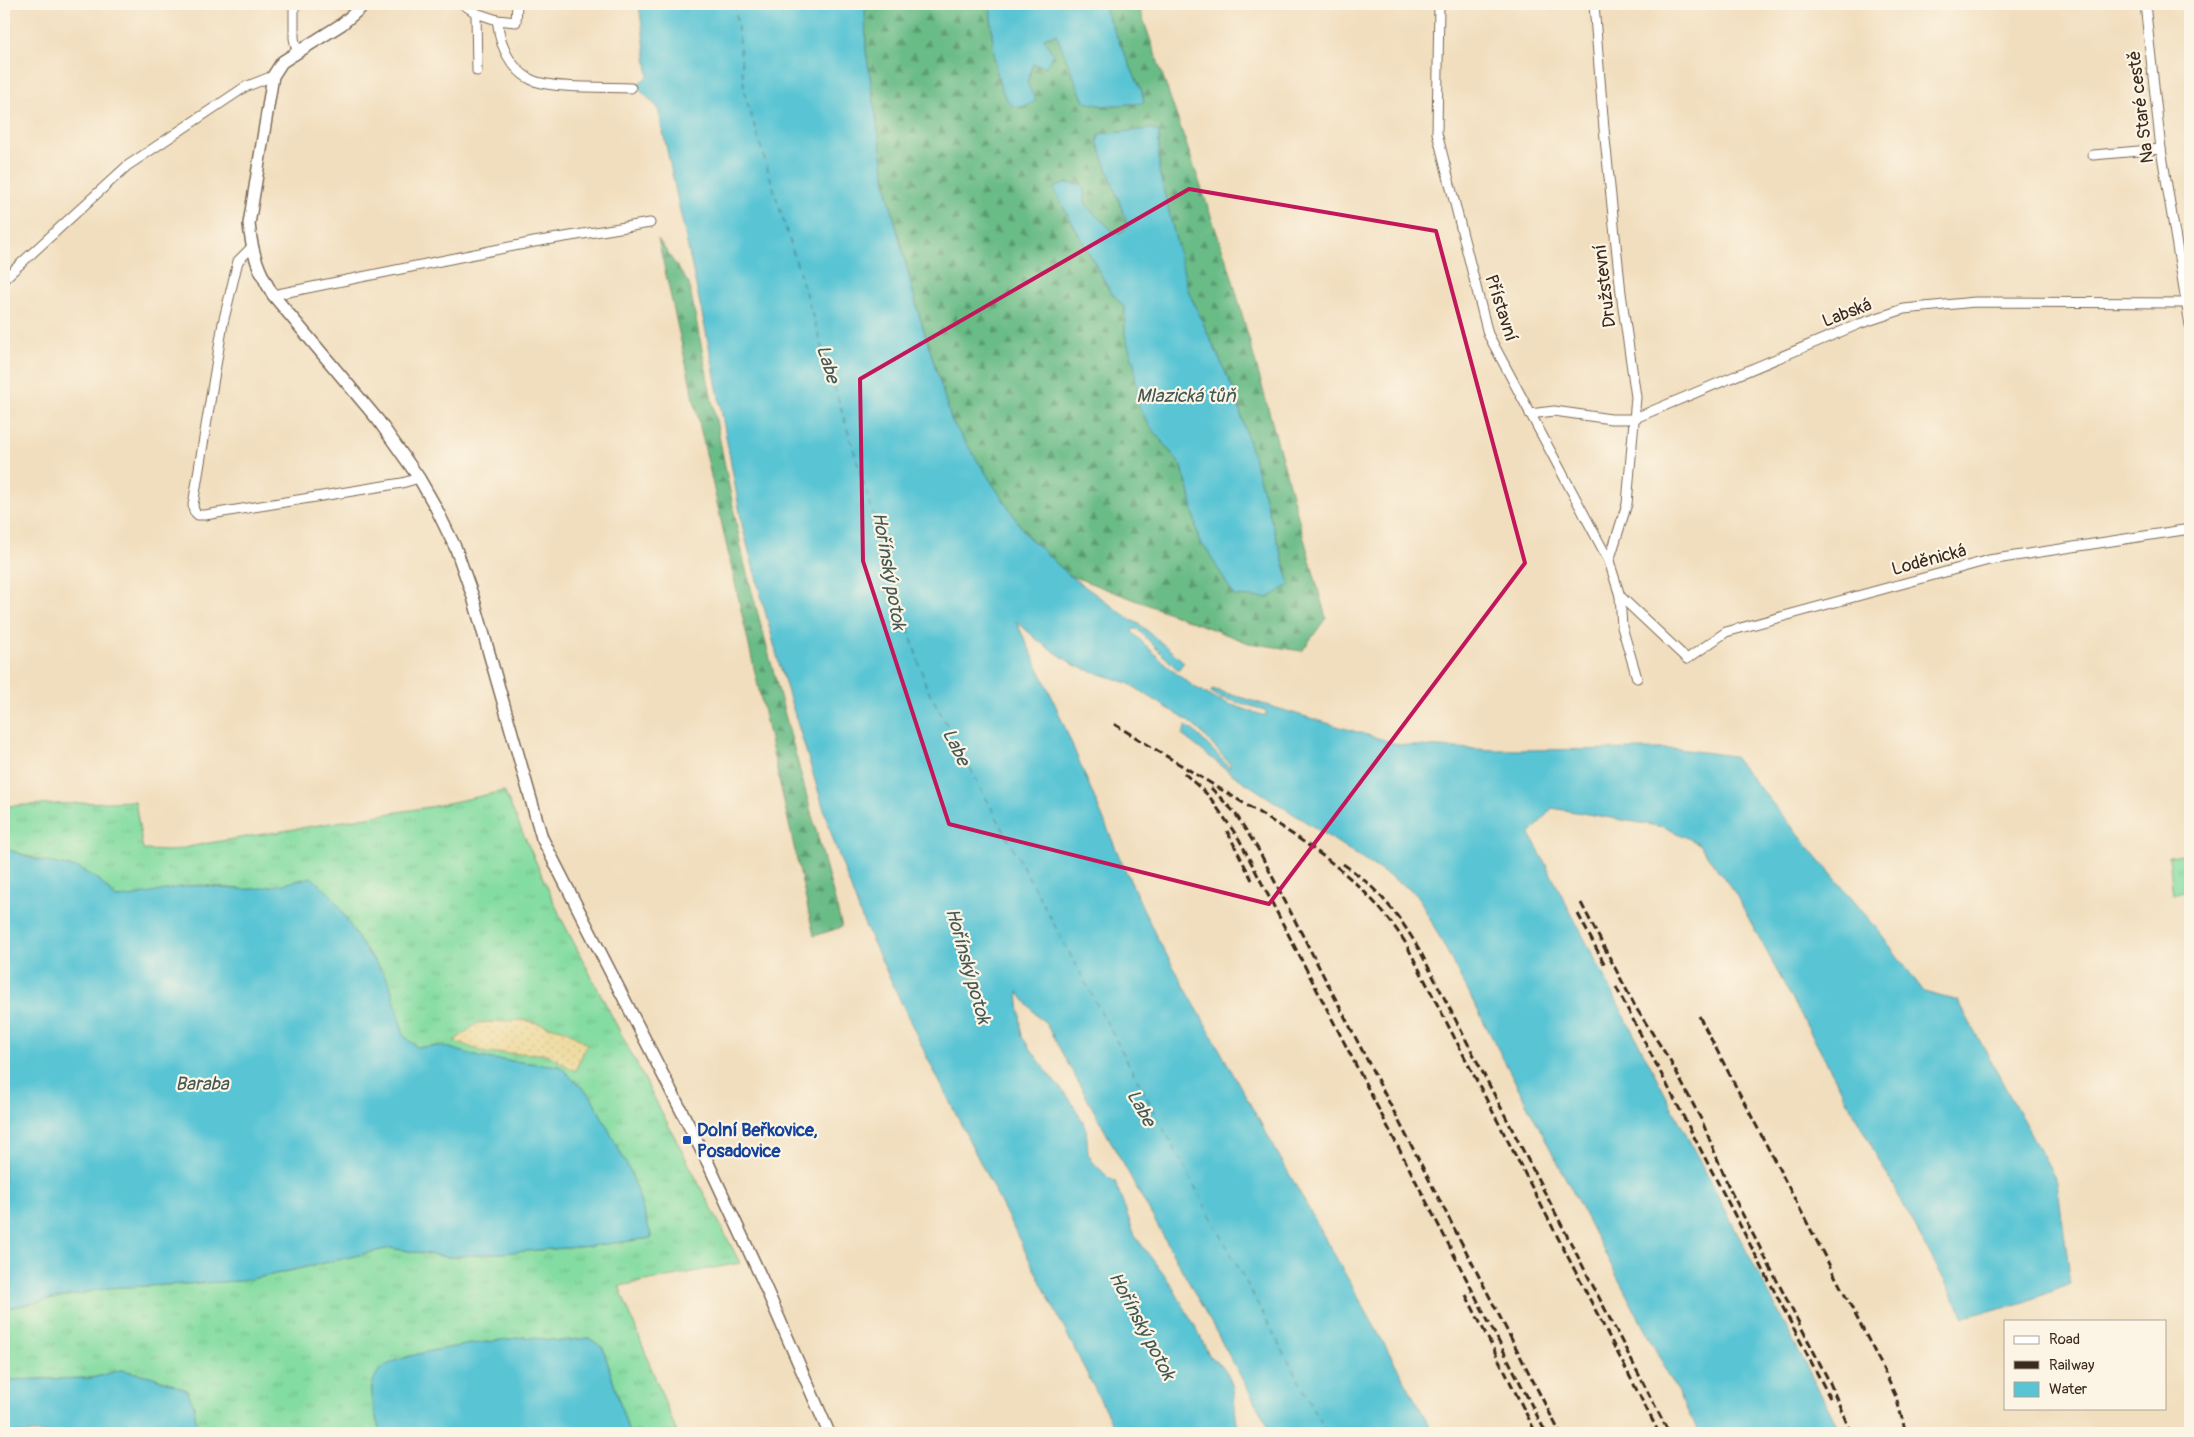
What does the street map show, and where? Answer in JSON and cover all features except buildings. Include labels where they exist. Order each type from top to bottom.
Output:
[{"type":"street","points":[[294,4],[294,38],[297,52]]},
{"type":"street","points":[[365,4],[342,24],[282,62],[273,76],[249,224],[251,248],[260,274],[273,296],[378,420],[419,478],[436,506],[456,549],[475,606],[542,838],[708,1163],[761,1277],[829,1433]]},
{"type":"street","points":[[463,4],[476,13],[497,20],[516,22],[517,4]]},
{"type":"street","name":"Přístavní","points":[[1439,4],[1438,133],[1488,334],[1608,561],[1620,596],[1622,627],[1637,678]]},
{"type":"street","name":"Družstevní","points":[[1594,4],[1621,293],[1636,397],[1627,504],[1608,561]]},
{"type":"street","name":"Na Staré cestě","points":[[2145,4],[2161,149],[2188,303],[2190,325]]},
{"type":"street","points":[[476,13],[477,71]]},
{"type":"street","points":[[497,20],[502,45],[510,60],[521,73],[533,80],[550,84],[631,88]]},
{"type":"street","points":[[4,279],[127,166],[245,87],[273,76]]},
{"type":"street","points":[[2093,155],[2161,149]]},
{"type":"street","points":[[273,296],[534,242],[650,223]]},
{"type":"street","points":[[251,248],[238,261],[223,323],[193,505],[194,511],[198,515],[205,516],[402,483],[419,478]]},
{"type":"street","name":"Labská","points":[[1530,414],[1554,411],[1611,419],[1633,419],[1859,324],[1904,309],[1975,302],[2188,303]]},
{"type":"street","name":"Loděnická","points":[[1688,659],[1726,632],[1989,560],[2190,529]]},
{"type":"street","name":"Přístavní","points":[[1620,596],[1688,659]]},
{"type":"highlighted area","points":[[1189,189],[1436,231],[1525,563],[1269,904],[949,824],[863,561],[860,379]]},
{"type":"green space","points":[[865,4],[990,4],[998,76],[1008,101],[1015,106],[1027,106],[1027,83],[1033,64],[1046,67],[1044,38],[1057,34],[1084,102],[1104,106],[1144,103],[1142,92],[1102,4],[1138,4],[1231,274],[1326,618],[1302,651],[1249,643],[1069,575],[1027,536],[952,422],[918,311],[888,195],[866,51]],"holes":[[[1151,129],[1159,132],[1159,171],[1188,290],[1234,391],[1290,585],[1207,550],[1199,541],[1189,490],[1181,465],[1149,425],[1141,407],[1134,364],[1125,335],[1125,308],[1110,291],[1054,188],[1067,183],[1083,186],[1086,206],[1115,233],[1120,234],[1127,227],[1125,217],[1097,141],[1101,134]]]},
{"type":"green space","points":[[658,239],[689,284],[744,562],[842,927],[814,936]]},
{"type":"green space","points":[[504,791],[562,920],[740,1263],[619,1286],[677,1433],[629,1433],[603,1348],[589,1338],[561,1341],[524,1337],[436,1350],[406,1357],[371,1387],[377,1422],[381,1433],[197,1433],[194,1406],[173,1384],[150,1376],[121,1370],[92,1378],[4,1380],[4,1309],[108,1288],[240,1281],[390,1248],[448,1257],[591,1246],[652,1238],[631,1173],[590,1096],[559,1066],[482,1058],[443,1046],[417,1047],[404,1036],[389,981],[363,945],[271,887],[248,890],[202,885],[186,886],[135,897],[116,898],[99,880],[4,848],[4,806],[135,801],[143,850],[170,851],[435,806]]},
{"type":"green space","points":[[2190,853],[2190,890],[2173,895],[2169,856]]},
{"type":"sand","points":[[524,1020],[565,1030],[587,1044],[575,1071],[547,1054],[487,1053],[454,1041],[478,1023]]},
{"type":"water","points":[[639,4],[865,4],[866,51],[888,195],[918,311],[952,422],[1027,536],[1069,575],[1139,624],[1184,662],[1178,670],[1137,629],[1133,629],[1132,632],[1191,685],[1214,698],[1262,715],[1267,715],[1265,710],[1219,697],[1211,692],[1212,689],[1401,745],[1494,750],[1679,749],[1733,756],[1878,930],[1924,992],[1958,1001],[2057,1182],[2071,1284],[2025,1302],[1964,1317],[1735,893],[1698,843],[1664,827],[1552,808],[1530,834],[1841,1433],[1699,1433],[1417,894],[1232,774],[1182,735],[1186,726],[1194,731],[1230,768],[1230,764],[1200,731],[1188,721],[1128,683],[1076,666],[1040,642],[1016,621],[1052,697],[1121,861],[1155,934],[1434,1433],[1272,1433],[1045,1022],[1037,1016],[1018,992],[1022,1037],[1053,1080],[1069,1098],[1086,1127],[1088,1154],[1093,1162],[1110,1179],[1115,1181],[1135,1236],[1170,1283],[1195,1326],[1211,1359],[1221,1365],[1227,1373],[1231,1382],[1240,1433],[1117,1433],[927,1057],[862,919],[833,839],[779,663],[743,529],[712,360],[658,108],[639,89],[639,83],[648,76],[648,71]]},
{"type":"water","points":[[990,4],[1102,4],[1142,92],[1144,103],[1104,106],[1084,102],[1056,34],[1044,38],[1053,54],[1046,67],[1033,64],[1027,83],[1036,101],[1022,107],[1014,106],[1007,100],[998,75]]},
{"type":"water","name":"Mlazická tůň","points":[[1151,129],[1159,132],[1159,171],[1188,290],[1234,391],[1290,585],[1268,598],[1234,596],[1207,550],[1199,541],[1189,490],[1181,465],[1149,425],[1139,407],[1134,364],[1125,335],[1125,308],[1110,291],[1053,188],[1067,183],[1083,185],[1086,206],[1115,233],[1120,234],[1127,228],[1125,217],[1097,141],[1100,134]]},
{"type":"water","name":"Baraba","points":[[4,848],[37,860],[78,868],[99,880],[116,898],[188,886],[234,889],[258,888],[311,877],[333,897],[362,945],[389,981],[404,1036],[417,1047],[443,1046],[482,1058],[559,1066],[591,1096],[631,1173],[652,1238],[591,1246],[448,1257],[390,1248],[240,1281],[108,1288],[4,1309]]},
{"type":"water","points":[[524,1337],[561,1341],[589,1338],[603,1348],[629,1433],[381,1433],[372,1401],[372,1393],[375,1378],[379,1371],[389,1364],[405,1358],[447,1348]]},
{"type":"water","points":[[121,1370],[150,1376],[187,1390],[194,1406],[197,1433],[4,1433],[4,1380],[92,1378]]},
{"type":"ferry route","points":[[735,4],[745,95],[926,686],[1327,1433]]},
{"type":"railway","points":[[1114,724],[1257,811],[1327,859],[1349,877],[1388,918],[1405,942],[1659,1433]]},
{"type":"railway","points":[[1184,773],[1209,796],[1239,839],[1546,1433]]},
{"type":"railway","points":[[1211,788],[1235,813],[1258,849],[1560,1433]]},
{"type":"railway","points":[[1227,831],[1252,880]]},
{"type":"railway","points":[[1343,864],[1366,882],[1386,902],[1419,949],[1669,1433]]},
{"type":"railway","points":[[1581,903],[1636,1008],[1669,1059],[1702,1121],[1730,1190],[1830,1383],[1851,1433]]},
{"type":"railway","points":[[1578,914],[1605,965]]},
{"type":"railway","points":[[1616,987],[1830,1398]]},
{"type":"railway","points":[[1699,1016],[1880,1362],[1896,1397],[1906,1433]]},
{"type":"railway","points":[[1466,1295],[1536,1433]]},
{"type":"place","name":"Dolní Beřkovice, Posadovice","points":[[687,1140]]},
{"type":"water label","name":"Labe","points":[[828,364]]},
{"type":"water label","name":"Hořínský potok","points":[[889,571]]},
{"type":"water label","name":"Labe","points":[[956,747]]},
{"type":"water label","name":"Hořínský potok","points":[[968,966]]},
{"type":"water label","name":"Labe","points":[[1141,1108]]},
{"type":"water label","name":"Hořínský potok","points":[[1142,1326]]}]
